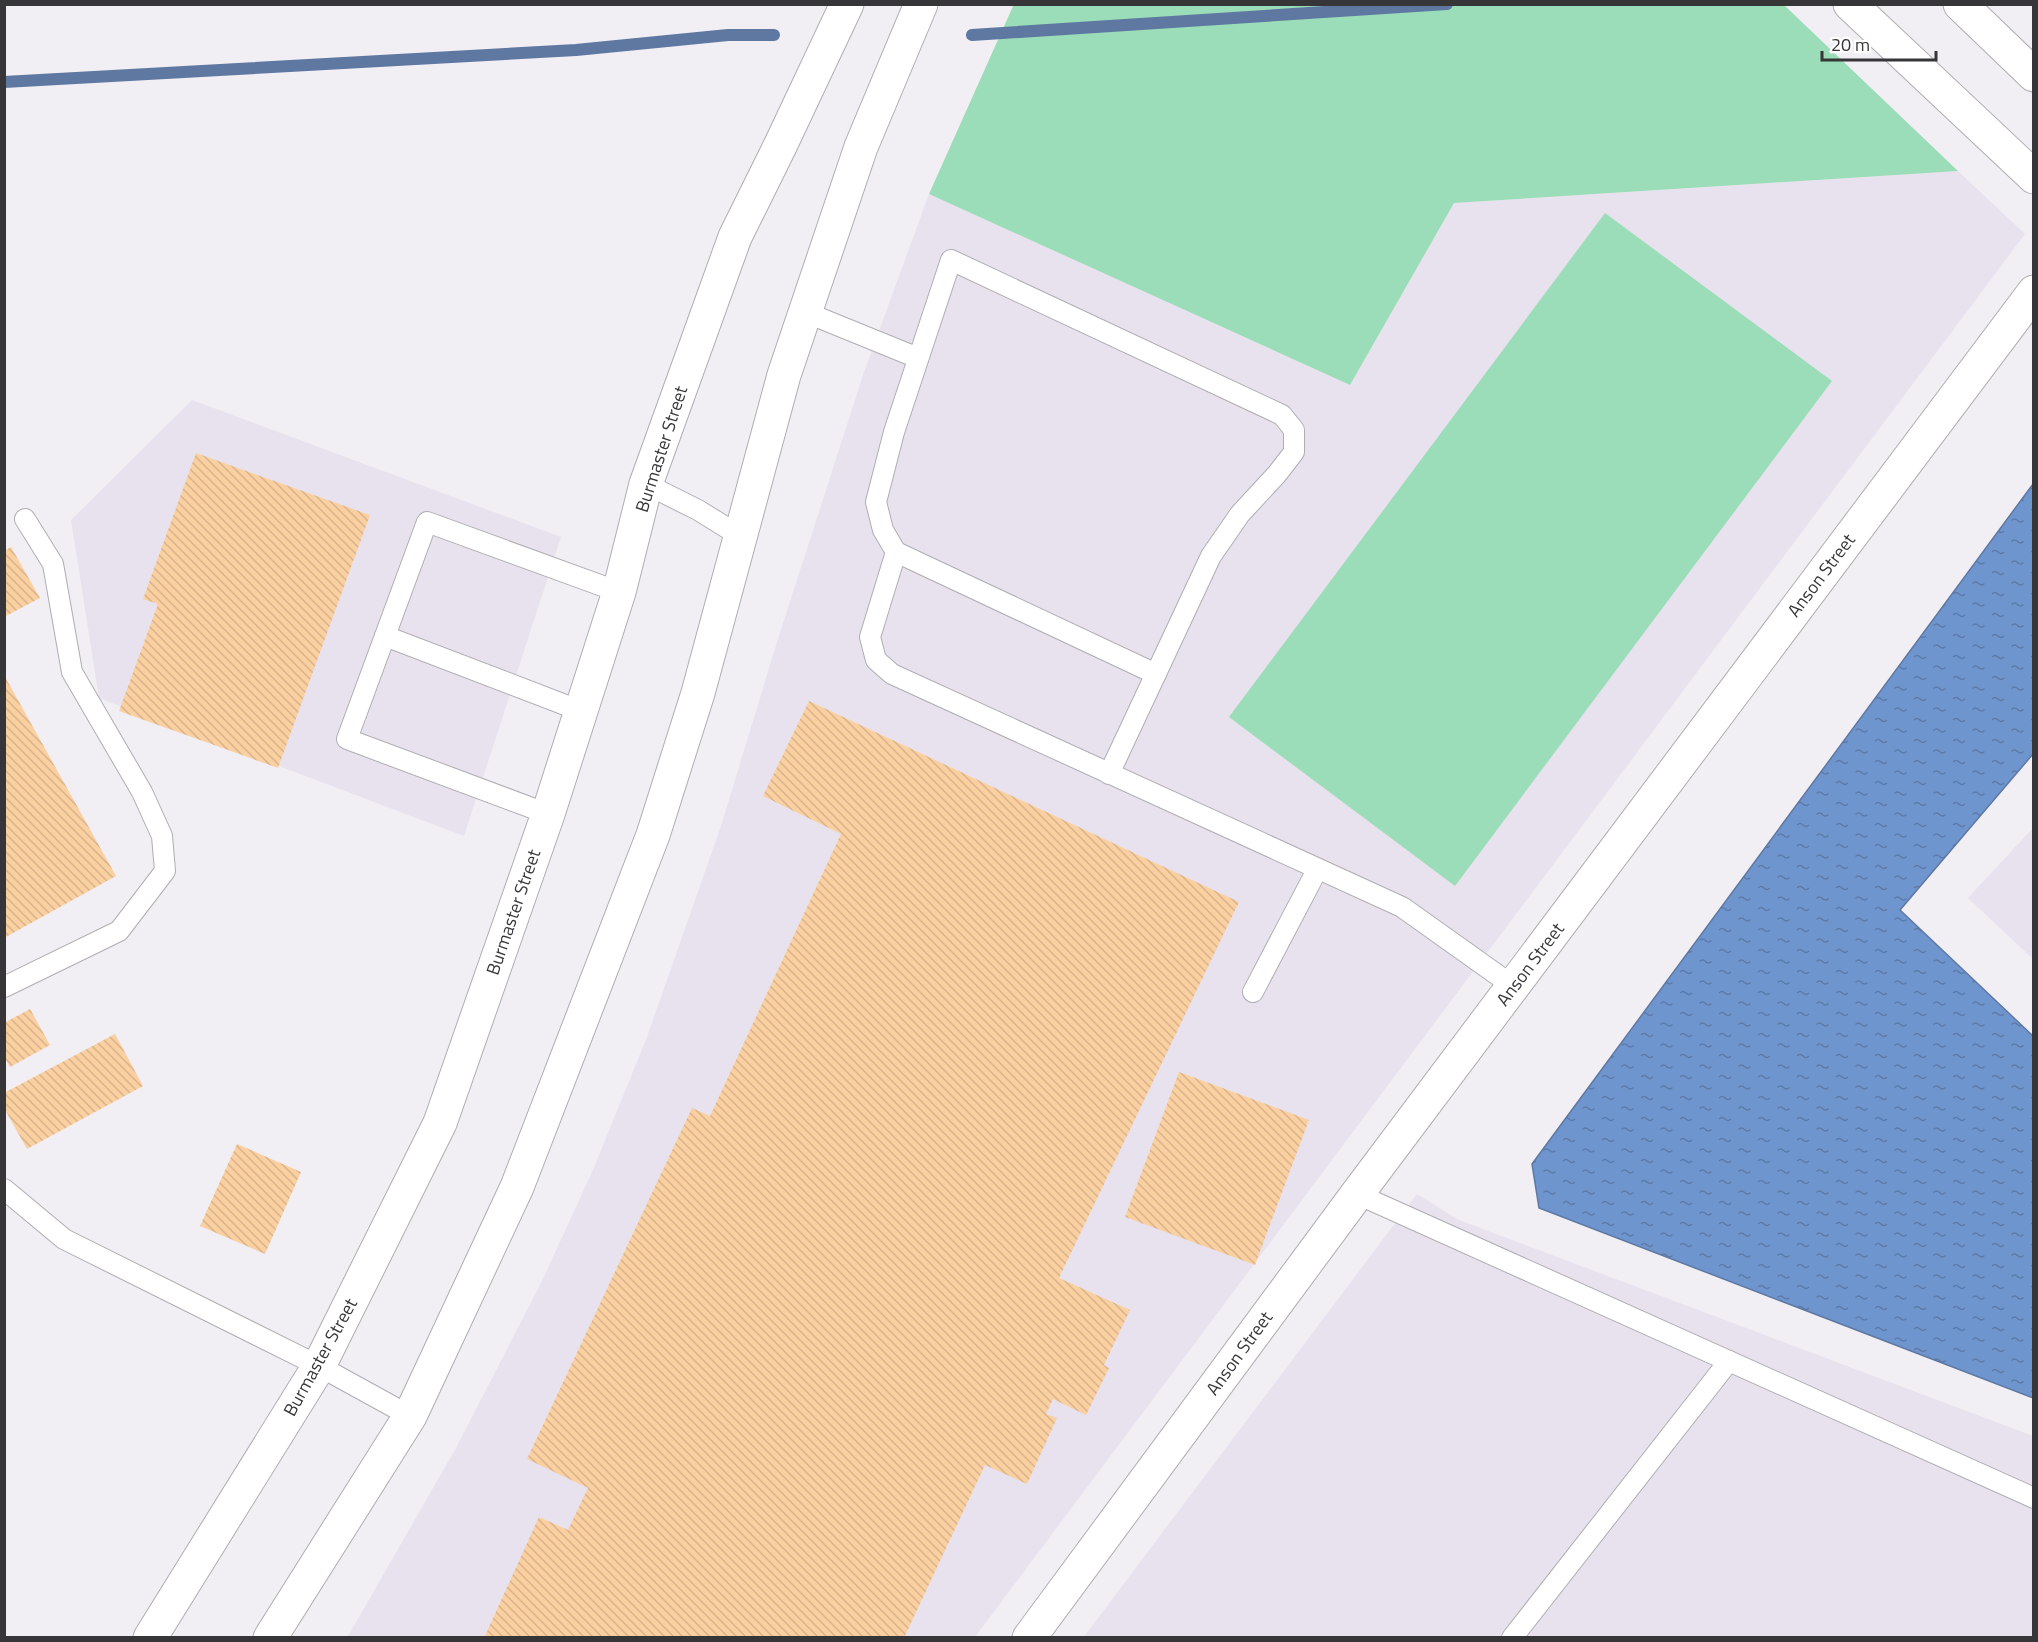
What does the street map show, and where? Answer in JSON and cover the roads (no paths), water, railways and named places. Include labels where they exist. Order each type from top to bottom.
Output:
[{"type":"main road","name":"Burmaster Street","points":[[150,1638],[319,1366],[440,1123],[548,814],[619,592],[646,484],[735,237],[847,4]]},
{"type":"main road","points":[[270,1638],[410,1416],[518,1187],[653,835],[699,693],[784,375],[861,147],[921,4]]},
{"type":"main road","points":[[1850,4],[2034,177]]},
{"type":"main road","points":[[1959,4],[2031,72]]},
{"type":"main road","name":"Anson Street","points":[[1029,1638],[1357,1194],[2034,292]]},
{"type":"lane","points":[[1109,774],[1156,674],[1211,556],[1239,514],[1277,474],[1294,452],[1294,430],[1282,415],[951,260],[894,432],[876,502],[883,530],[896,552],[1156,674]]},
{"type":"lane","points":[[805,312],[918,358]]},
{"type":"lane","points":[[646,484],[698,510],[740,536]]},
{"type":"lane","points":[[4,987],[119,931],[165,871],[162,836],[142,792],[72,672],[53,564],[25,519]]},
{"type":"lane","points":[[548,814],[347,739],[427,522],[619,592]]},
{"type":"lane","points":[[896,552],[870,637],[876,660],[892,674],[1402,907],[1513,986]]},
{"type":"lane","points":[[385,636],[581,711]]},
{"type":"lane","points":[[1253,992],[1317,870]]},
{"type":"lane","points":[[4,1189],[64,1239],[319,1366],[410,1416]]},
{"type":"lane","points":[[1357,1194],[2034,1498]]},
{"type":"lane","points":[[1512,1638],[1729,1361]]},
{"type":"water","points":[[2033,484],[2033,754],[1900,910],[2033,1036],[2033,1398],[1539,1208],[1532,1164]]},
{"type":"waterway","points":[[972,35],[1447,4]]},
{"type":"waterway","points":[[4,82],[576,50],[728,35],[774,35]]}]
